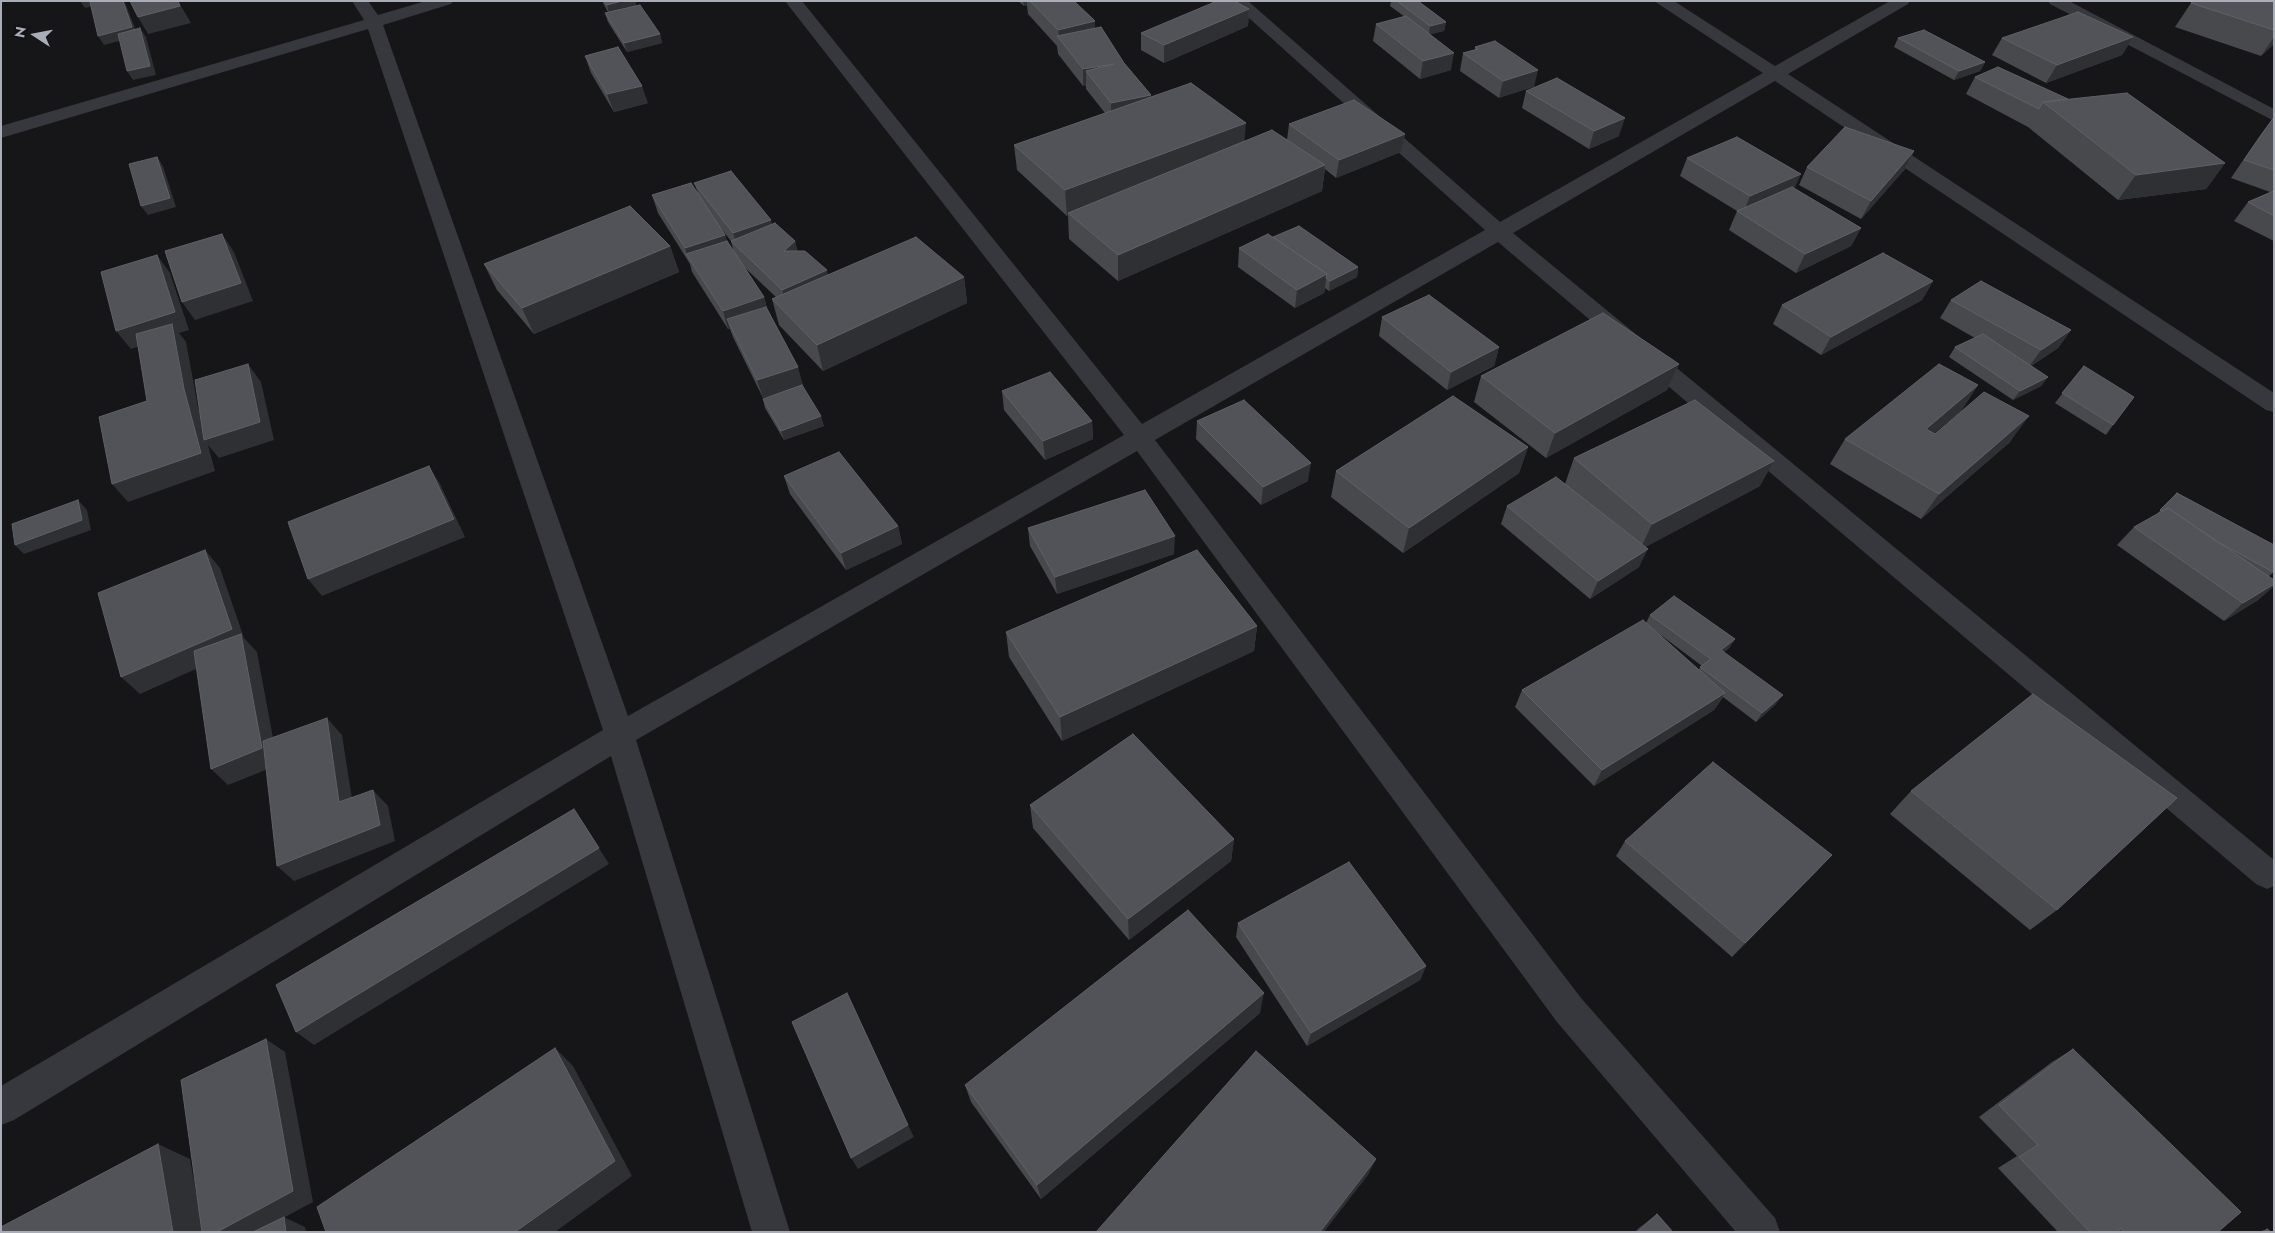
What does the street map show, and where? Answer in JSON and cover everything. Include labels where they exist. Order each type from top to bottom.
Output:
[{"type":"street","points":[[1,132],[367,12],[445,1]]},
{"type":"street","points":[[793,1],[1140,438],[1568,1010],[1761,1232]]},
{"type":"street","points":[[1238,1],[1499,232],[2267,874]]},
{"type":"street","points":[[1662,1],[1776,74],[2274,404]]},
{"type":"street","points":[[1,1107],[620,735],[1902,1]]},
{"type":"street","points":[[2056,1],[2274,116]]},
{"type":"street","points":[[367,12],[620,735],[771,1232]]},
{"type":"building","points":[[123,1],[132,27],[98,36],[90,2]]},
{"type":"building","points":[[130,1],[178,1],[180,6],[138,17]]},
{"type":"building","points":[[604,1],[622,1],[607,5]]},
{"type":"building","points":[[1030,1],[1074,1],[1095,21],[1058,30]]},
{"type":"building","points":[[1217,1],[1234,1],[1249,9],[1164,45],[1141,33]]},
{"type":"building","points":[[1397,1],[1418,1],[1446,22],[1430,26]]},
{"type":"building","points":[[2193,1],[2274,1],[2274,30],[2191,3]]},
{"type":"building","points":[[640,5],[660,34],[624,43],[605,13]]},
{"type":"building","points":[[2078,12],[2133,37],[2057,65],[2002,38]]},
{"type":"building","points":[[1406,16],[1454,53],[1423,61],[1376,24]]},
{"type":"building","points":[[1101,27],[1124,63],[1151,95],[1111,103],[1086,71],[1114,64],[1083,69],[1057,36]]},
{"type":"building","points":[[140,28],[150,66],[127,71],[118,34]]},
{"type":"building","points":[[1924,30],[1985,62],[1959,71],[1898,38]]},
{"type":"building","points":[[1495,41],[1538,70],[1503,81],[1463,53],[1478,49],[1475,47]]},
{"type":"building","points":[[618,47],[642,86],[607,94],[585,56]]},
{"type":"building","points":[[1998,67],[2068,99],[2043,102],[2039,109],[1975,77]]},
{"type":"building","points":[[1557,78],[1625,118],[1594,131],[1526,91]]},
{"type":"building","points":[[1191,83],[1246,123],[1065,190],[1014,145]]},
{"type":"building","points":[[2127,93],[2225,163],[2136,175],[2043,102]]},
{"type":"building","points":[[1354,100],[1405,134],[1339,160],[1289,124]]},
{"type":"building","points":[[2274,117],[2274,170],[2244,160]]},
{"type":"building","points":[[1845,127],[1914,151],[1871,201],[1807,167]]},
{"type":"building","points":[[1272,130],[1325,165],[1118,255],[1068,213]]},
{"type":"building","points":[[1737,137],[1801,174],[1750,196],[1687,158]]},
{"type":"building","points":[[157,157],[170,198],[141,206],[129,164]]},
{"type":"building","points":[[731,171],[771,220],[733,233],[694,183]]},
{"type":"building","points":[[691,183],[725,235],[685,248],[652,195]]},
{"type":"building","points":[[1792,187],[1861,228],[1805,254],[1737,211]]},
{"type":"building","points":[[2274,191],[2274,216],[2248,202]]},
{"type":"building","points":[[630,206],[670,246],[522,308],[484,264]]},
{"type":"building","points":[[775,223],[795,241],[784,251],[805,251],[827,270],[782,290],[731,241]]},
{"type":"building","points":[[1299,226],[1358,267],[1330,281],[1326,278],[1327,274],[1273,237]]},
{"type":"building","points":[[222,234],[241,283],[182,302],[165,251]]},
{"type":"building","points":[[1268,234],[1327,274],[1297,290],[1239,248]]},
{"type":"building","points":[[916,237],[964,277],[817,345],[772,299]]},
{"type":"building","points":[[727,241],[764,297],[723,311],[686,254]]},
{"type":"building","points":[[1883,253],[1933,281],[1831,337],[1782,305]]},
{"type":"building","points":[[157,255],[175,312],[116,331],[101,272]]},
{"type":"building","points":[[1981,281],[2071,330],[2041,350],[1951,300]]},
{"type":"building","points":[[1429,295],[1499,347],[1451,372],[1382,317]]},
{"type":"building","points":[[766,307],[798,367],[757,380],[727,319]]},
{"type":"building","points":[[1603,313],[1679,364],[1555,433],[1481,376]]},
{"type":"building","points":[[172,324],[184,389],[201,453],[112,484],[99,417],[147,401],[136,334]]},
{"type":"building","points":[[1983,334],[2048,377],[2020,391],[1955,347]]},
{"type":"building","points":[[248,364],[260,422],[204,440],[195,380]]},
{"type":"building","points":[[1939,364],[1978,385],[1926,429],[1935,434],[1984,392],[2029,416],[1939,494],[1845,439]]},
{"type":"building","points":[[2084,366],[2134,397],[2113,425],[2062,393]]},
{"type":"building","points":[[1050,372],[1092,421],[1043,441],[1002,391]]},
{"type":"building","points":[[802,385],[821,416],[781,431],[763,399]]},
{"type":"building","points":[[1453,396],[1528,447],[1409,528],[1336,471]]},
{"type":"building","points":[[1244,400],[1311,463],[1263,487],[1197,421]]},
{"type":"building","points":[[1695,400],[1774,461],[1652,524],[1574,458]]},
{"type":"building","points":[[839,452],[898,526],[841,553],[784,476]]},
{"type":"building","points":[[429,466],[454,519],[308,579],[288,522]]},
{"type":"building","points":[[1556,477],[1648,549],[1598,581],[1507,506]]},
{"type":"building","points":[[1145,490],[1175,536],[1055,577],[1028,528]]},
{"type":"building","points":[[2177,493],[2274,545],[2274,572],[2216,541],[2168,508],[2160,510]]},
{"type":"building","points":[[78,500],[82,520],[15,545],[12,524]]},
{"type":"building","points":[[2168,508],[2274,580],[2274,584],[2243,603],[2134,527]]},
{"type":"building","points":[[205,550],[232,629],[121,677],[98,593]]},
{"type":"building","points":[[1197,550],[1257,626],[1060,717],[1006,632]]},
{"type":"building","points":[[1674,596],[1735,639],[1721,650],[1783,695],[1762,713],[1700,667],[1711,659],[1650,615]]},
{"type":"building","points":[[1643,620],[1725,693],[1602,770],[1522,690]]},
{"type":"building","points":[[241,634],[262,748],[211,769],[194,651]]},
{"type":"building","points":[[2033,694],[2177,798],[2057,910],[1911,791]]},
{"type":"building","points":[[327,718],[339,802],[373,790],[380,825],[277,866],[263,741]]},
{"type":"building","points":[[1133,734],[1234,839],[1128,919],[1030,805]]},
{"type":"building","points":[[1713,762],[1832,855],[1745,943],[1625,841]]},
{"type":"building","points":[[574,809],[599,848],[296,1032],[276,985]]},
{"type":"building","points":[[1349,862],[1426,966],[1311,1033],[1238,923]]},
{"type":"building","points":[[1188,910],[1264,993],[1037,1185],[965,1085]]},
{"type":"building","points":[[847,993],[908,1125],[851,1158],[792,1022]]},
{"type":"building","points":[[266,1039],[293,1191],[217,1232],[202,1232],[181,1080]]},
{"type":"building","points":[[555,1048],[615,1161],[515,1232],[326,1232],[317,1207]]},
{"type":"building","points":[[2073,1049],[2241,1212],[2218,1232],[2124,1232],[2121,1228],[2116,1232],[2090,1232],[2019,1157],[2038,1145],[1999,1105]]},
{"type":"building","points":[[1256,1051],[1376,1159],[1320,1232],[1096,1232]]},
{"type":"building","points":[[158,1144],[173,1232],[1,1232],[1,1227]]},
{"type":"building","points":[[1657,1214],[1673,1232],[1638,1232]]},
{"type":"building","points":[[284,1217],[286,1232],[253,1232]]}]
